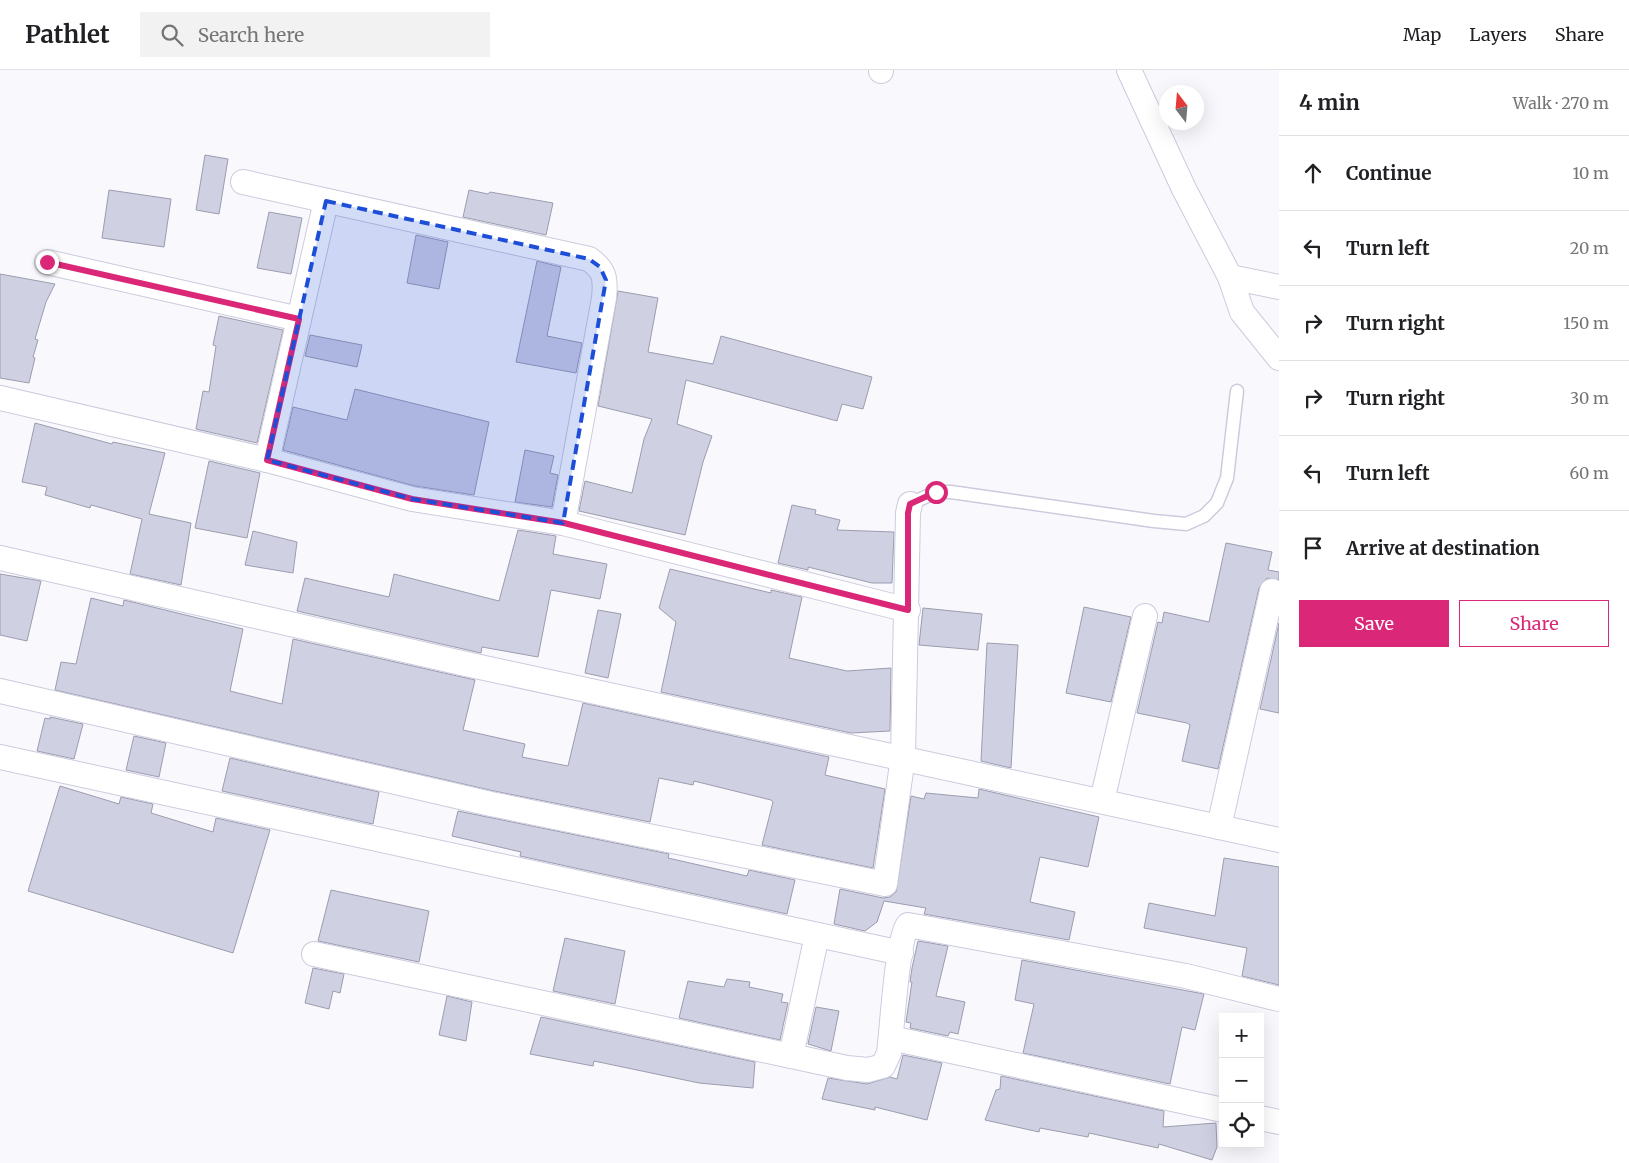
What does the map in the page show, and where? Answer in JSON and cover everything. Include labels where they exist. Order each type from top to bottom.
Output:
[{"type":"street","points":[[1128,70],[1184,189],[1230,277],[1242,312],[1279,358]]},
{"type":"street","points":[[243,182],[589,259],[600,267],[606,280],[604,298],[564,523]]},
{"type":"street","points":[[267,460],[326,201]]},
{"type":"street","points":[[47,262],[299,319]]},
{"type":"street","points":[[1230,277],[1279,287]]},
{"type":"street","points":[[0,398],[267,460],[412,499],[564,523],[908,610]]},
{"type":"street","points":[[0,691],[491,804],[885,884],[903,757],[908,610],[908,513],[910,504]]},
{"type":"street","points":[[0,558],[466,664],[903,757],[1279,840]]},
{"type":"street","points":[[1218,827],[1272,591]]},
{"type":"street","points":[[1102,801],[1145,616]]},
{"type":"street","points":[[0,757],[900,953]]},
{"type":"street","points":[[314,954],[847,1068],[868,1070],[883,1066],[889,1053],[900,953],[904,930],[908,925],[1186,976],[1279,999]]},
{"type":"street","points":[[791,1056],[817,934]]},
{"type":"street","points":[[891,1038],[1219,1109]]},
{"type":"street","points":[[1264,1119],[1279,1122]]},
{"type":"lane","points":[[910,504],[936,492],[951,492],[1186,524],[1204,516],[1217,503],[1226,478],[1237,391]]},
{"type":"highlighted area","points":[[326,201],[589,259],[600,267],[606,280],[563,523],[412,499],[267,460]]},
{"type":"building","points":[[205,155],[228,159],[219,214],[196,210]]},
{"type":"building","points":[[109,190],[171,199],[164,247],[102,238]]},
{"type":"building","points":[[469,190],[553,203],[546,235],[463,217]]},
{"type":"building","points":[[269,212],[302,218],[291,274],[257,268]]},
{"type":"building","points":[[416,235],[448,242],[439,289],[407,283]]},
{"type":"building","points":[[537,261],[561,267],[547,336],[582,343],[576,373],[516,362]]},
{"type":"building","points":[[0,274],[55,284],[46,302],[35,339],[38,340],[29,383],[0,378]]},
{"type":"building","points":[[618,291],[658,298],[648,352],[713,364],[721,336],[872,377],[863,409],[842,404],[837,421],[686,380],[677,424],[712,436],[703,462],[685,535],[579,511],[585,481],[632,493],[644,439],[652,419],[598,406]]},
{"type":"building","points":[[219,316],[283,330],[257,443],[196,429],[203,391],[209,392],[216,346],[213,345]]},
{"type":"building","points":[[310,335],[362,345],[357,367],[305,356]]},
{"type":"building","points":[[355,389],[489,422],[474,495],[415,486],[283,450],[293,407],[347,420]]},
{"type":"building","points":[[35,423],[112,444],[113,442],[165,453],[149,514],[191,523],[181,585],[130,574],[142,519],[91,505],[90,508],[45,495],[47,487],[22,482]]},
{"type":"building","points":[[525,450],[554,456],[550,473],[558,475],[552,507],[515,502]]},
{"type":"building","points":[[209,461],[260,473],[247,538],[195,528]]},
{"type":"building","points":[[792,505],[816,510],[815,514],[840,520],[837,530],[894,532],[892,583],[872,583],[808,567],[808,570],[778,563]]},
{"type":"building","points":[[518,530],[556,536],[553,554],[607,564],[600,599],[551,590],[538,657],[482,647],[481,653],[297,611],[305,578],[389,597],[394,574],[499,601]]},
{"type":"building","points":[[253,531],[297,542],[293,573],[245,565]]},
{"type":"building","points":[[1226,543],[1272,552],[1268,570],[1279,572],[1279,580],[1267,578],[1259,588],[1218,769],[1182,761],[1190,725],[1137,713],[1158,622],[1162,623],[1164,612],[1209,622]]},
{"type":"building","points":[[670,569],[771,593],[771,590],[802,597],[789,658],[847,671],[891,668],[890,731],[851,733],[661,692],[676,622],[659,608]]},
{"type":"building","points":[[0,574],[41,581],[27,641],[0,635]]},
{"type":"building","points":[[91,598],[123,606],[124,600],[243,629],[230,691],[282,704],[293,639],[475,680],[463,730],[525,744],[522,757],[568,766],[583,703],[829,757],[825,775],[885,789],[873,868],[762,845],[773,802],[771,800],[694,781],[693,785],[659,778],[650,822],[494,791],[55,690],[61,662],[76,664]]},
{"type":"building","points":[[1084,607],[1131,617],[1111,702],[1066,693]]},
{"type":"building","points":[[923,608],[982,614],[978,650],[919,645]]},
{"type":"building","points":[[598,610],[621,614],[608,678],[585,673]]},
{"type":"building","points":[[1279,623],[1279,713],[1260,709]]},
{"type":"building","points":[[987,643],[1018,645],[1011,768],[981,761]]},
{"type":"building","points":[[50,717],[83,724],[74,759],[37,751],[45,718],[50,719]]},
{"type":"building","points":[[134,736],[166,743],[159,777],[126,770]]},
{"type":"building","points":[[230,758],[379,792],[373,824],[222,791]]},
{"type":"building","points":[[60,786],[119,804],[121,797],[153,804],[151,813],[213,832],[216,818],[270,830],[233,953],[28,891]]},
{"type":"building","points":[[979,789],[1099,817],[1088,867],[1040,857],[1030,902],[1075,912],[1069,940],[924,914],[926,908],[884,901],[877,922],[865,931],[834,924],[840,889],[883,898],[890,897],[896,892],[911,796],[924,799],[926,793],[978,798]]},
{"type":"building","points":[[458,811],[669,854],[668,858],[747,876],[749,870],[795,880],[787,914],[520,856],[521,852],[452,836]]},
{"type":"building","points":[[1224,858],[1279,867],[1279,985],[1242,976],[1247,948],[1144,928],[1149,903],[1215,916]]},
{"type":"building","points":[[331,890],[429,911],[419,962],[318,941]]},
{"type":"building","points":[[565,938],[625,951],[615,1004],[553,991]]},
{"type":"building","points":[[918,941],[948,946],[936,996],[965,1002],[958,1034],[950,1032],[948,1036],[910,1028],[911,1023],[906,1022],[912,982],[910,982],[912,968]]},
{"type":"building","points":[[1022,960],[1204,994],[1195,1030],[1182,1027],[1170,1084],[1023,1053],[1034,1004],[1015,1000]]},
{"type":"building","points":[[313,968],[344,974],[340,993],[333,991],[329,1009],[305,1003]]},
{"type":"building","points":[[727,979],[750,982],[749,987],[783,994],[781,1002],[788,1003],[780,1040],[679,1018],[688,981],[724,987]]},
{"type":"building","points":[[447,996],[472,1002],[466,1041],[439,1035]]},
{"type":"building","points":[[816,1007],[839,1011],[831,1051],[808,1044]]},
{"type":"building","points":[[541,1017],[755,1062],[753,1088],[699,1083],[594,1061],[593,1066],[530,1054]]},
{"type":"building","points":[[903,1055],[942,1063],[927,1120],[875,1107],[875,1110],[822,1099],[828,1078],[867,1084],[890,1077],[897,1079]]},
{"type":"building","points":[[1001,1076],[1164,1111],[1163,1127],[1216,1123],[1217,1147],[1212,1160],[1159,1144],[1158,1148],[1089,1133],[1088,1137],[1040,1128],[1039,1132],[985,1120],[996,1090],[1000,1089]]},
{"type":"route","points":[[47,262],[299,319],[267,460],[412,499],[564,523],[908,610],[908,513],[910,504],[936,492]]}]
